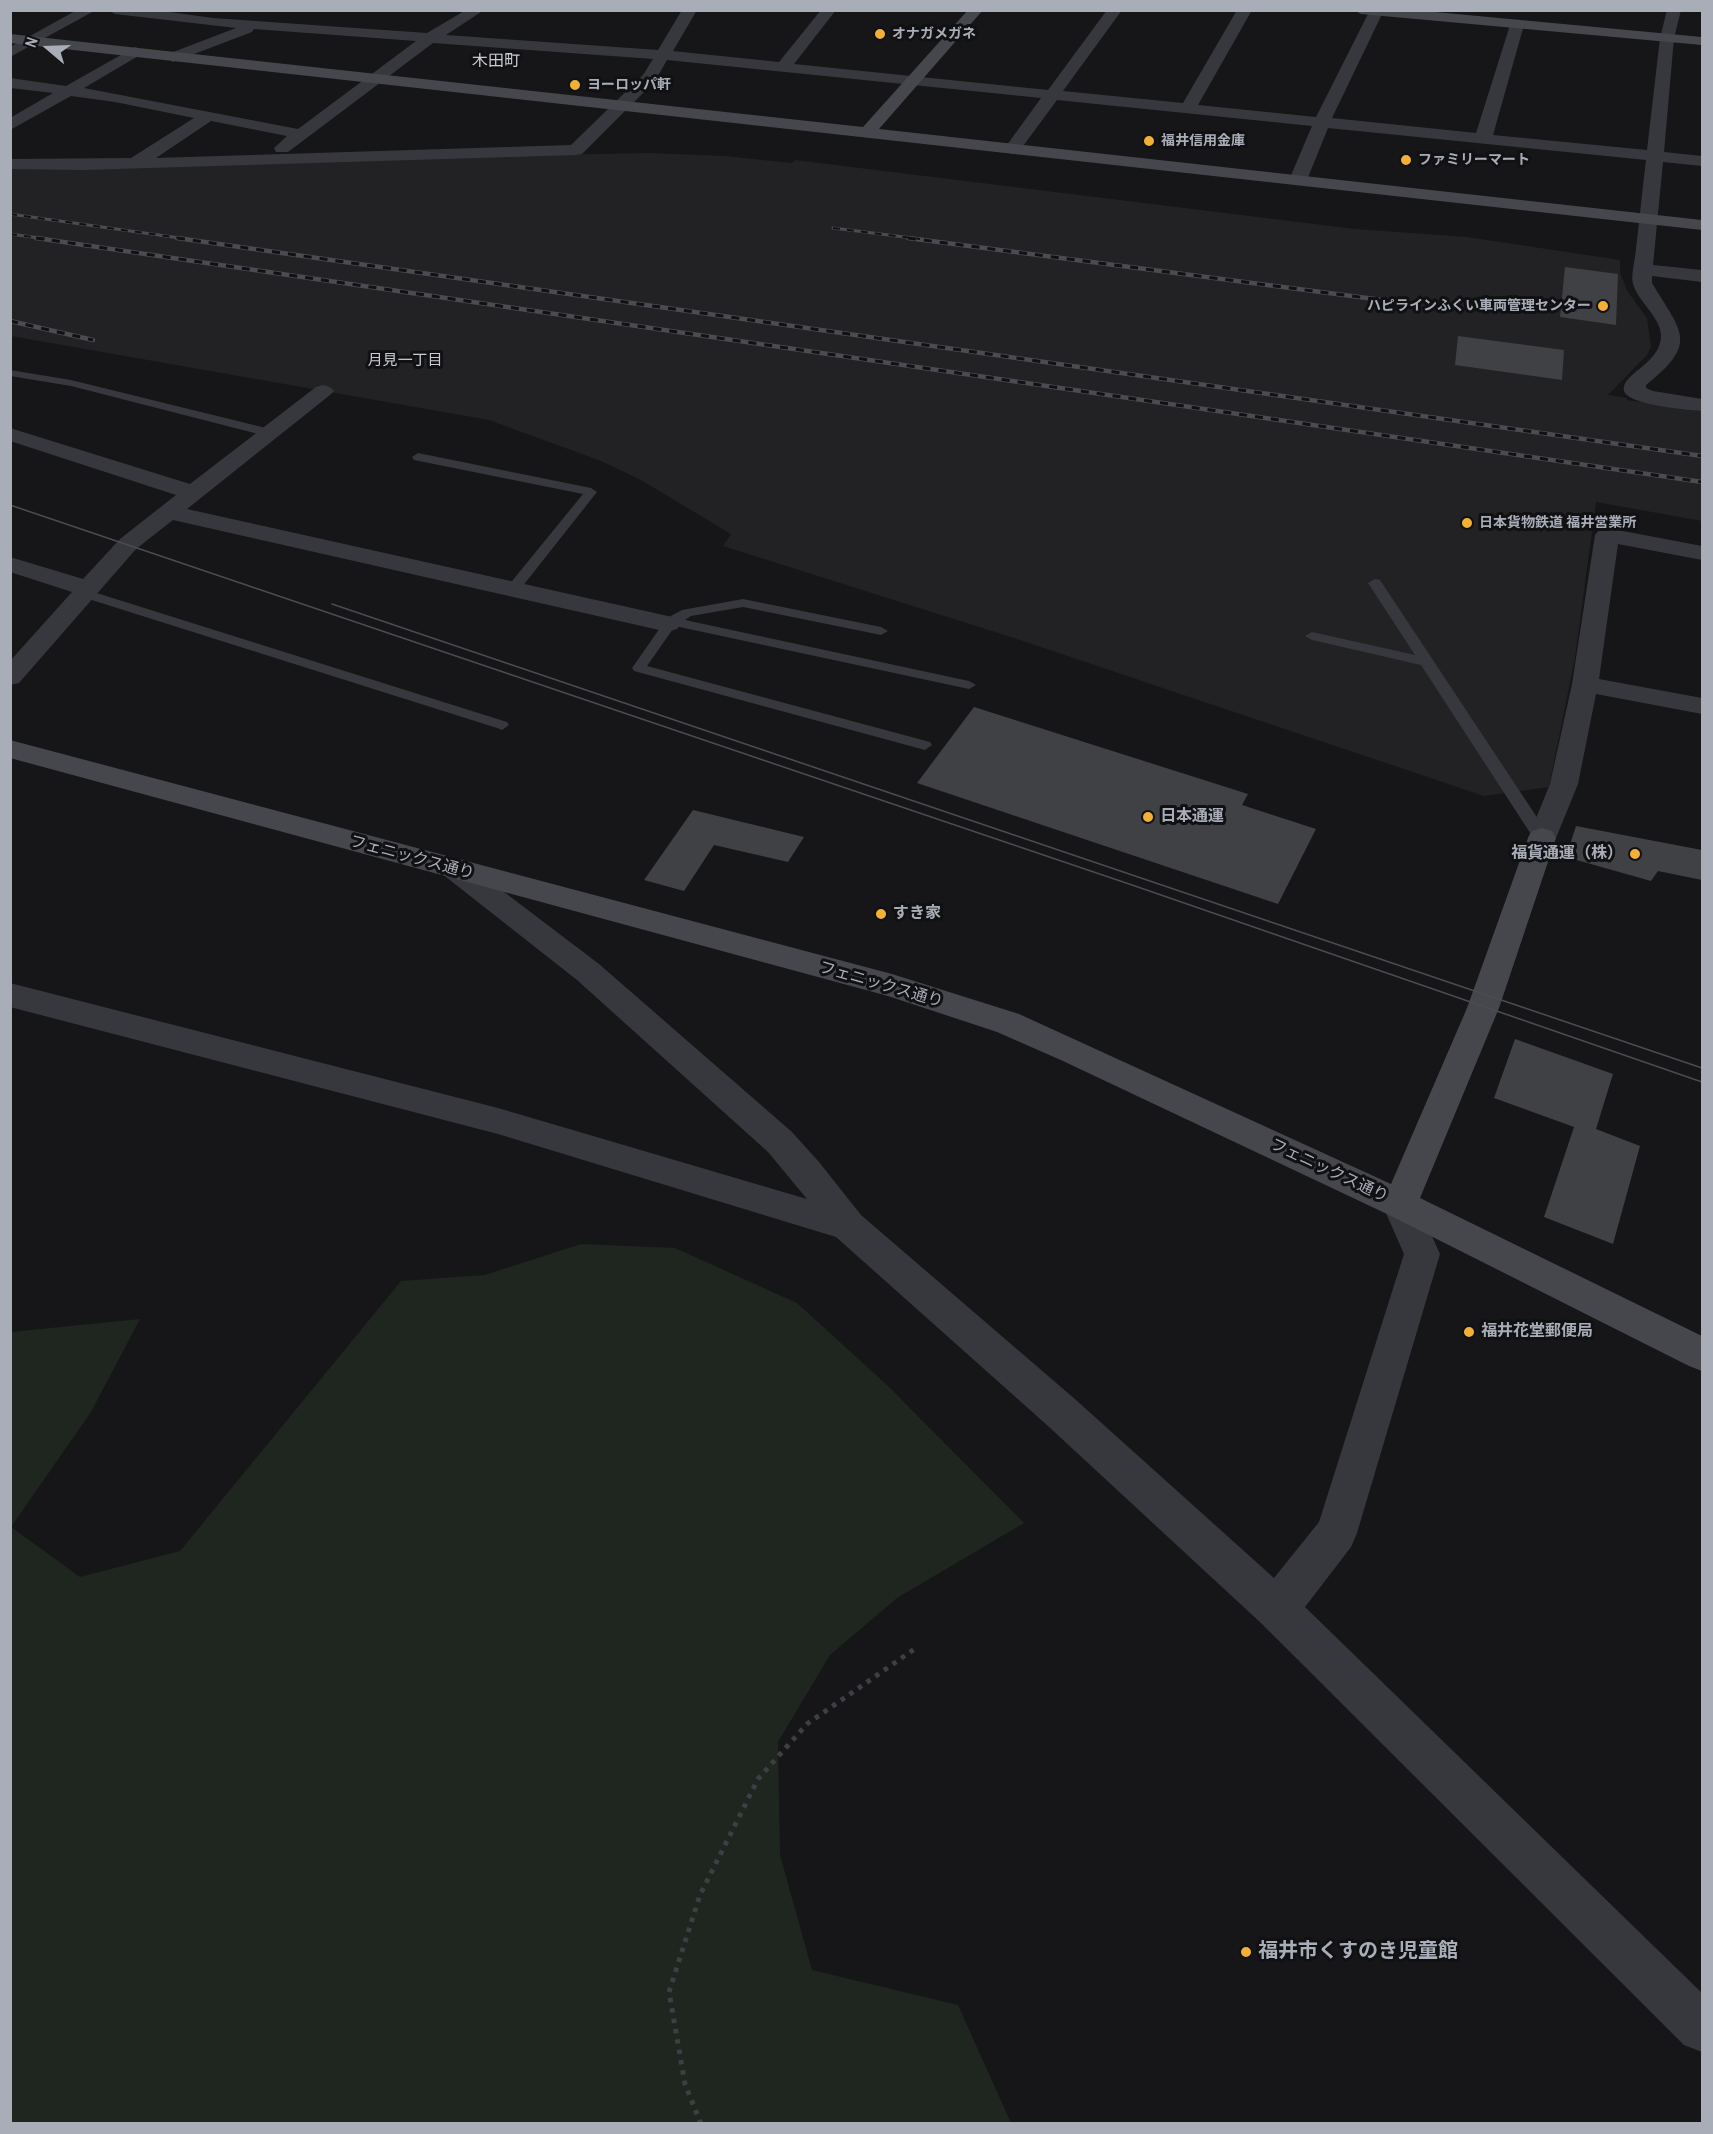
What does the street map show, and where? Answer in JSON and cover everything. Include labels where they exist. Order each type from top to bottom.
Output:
[{"type":"street","points":[[10,53],[89,10]]},
{"type":"street","points":[[115,10],[258,24],[783,66],[1702,161]]},
{"type":"street","points":[[267,160],[431,37],[477,10]]},
{"type":"street","points":[[10,164],[267,160],[576,150],[649,78],[690,10]]},
{"type":"street","points":[[783,66],[829,10]]},
{"type":"street","points":[[867,133],[976,10]]},
{"type":"street","points":[[1012,149],[1050,94],[1116,10]]},
{"type":"street","points":[[1188,108],[1245,10]]},
{"type":"street","points":[[1674,10],[1667,38],[1642,283],[1668,326],[1671,345],[1662,362],[1635,384],[1635,391],[1648,398],[1702,405]]},
{"type":"street","points":[[1298,180],[1371,11],[1702,41]]},
{"type":"street","points":[[172,57],[285,14]]},
{"type":"street","points":[[1483,139],[1517,25]]},
{"type":"street","points":[[10,38],[1702,225]]},
{"type":"street","points":[[10,125],[135,52]]},
{"type":"street","points":[[10,83],[115,97],[300,134]]},
{"type":"street","points":[[136,163],[209,115]]},
{"type":"street","points":[[1643,269],[1702,276]]},
{"type":"street","points":[[10,677],[128,544],[323,391]]},
{"type":"street","points":[[10,434],[194,493]]},
{"type":"street","points":[[170,512],[670,623]]},
{"type":"street","points":[[1277,1609],[1336,1533],[1406,1311],[1422,1254],[1400,1204],[1483,1008],[1542,838],[1563,788],[1586,684],[1607,535],[1702,553]]},
{"type":"street","points":[[10,564],[86,591]]},
{"type":"street","points":[[1586,684],[1702,706]]},
{"type":"street","name":"フェニックス通り","points":[[10,749],[892,986],[1008,1023],[1086,1057],[1400,1204],[1702,1354]]},
{"type":"street","points":[[456,870],[588,972],[780,1142],[807,1172],[848,1226],[1062,1413],[1277,1609],[1702,2027]]},
{"type":"street","points":[[10,995],[498,1120],[848,1226]]},
{"type":"lane","points":[[10,373],[71,383],[270,433]]},
{"type":"lane","points":[[418,457],[591,492],[513,589]]},
{"type":"lane","points":[[1375,583],[1542,838]]},
{"type":"lane","points":[[86,591],[502,725]]},
{"type":"lane","points":[[881,631],[743,603],[687,613],[670,623],[639,669],[925,745]]},
{"type":"lane","points":[[670,623],[969,685]]},
{"type":"lane","points":[[1312,636],[1428,662]]},
{"type":"path","points":[[701,2124],[685,2084],[669,1992],[700,1895],[758,1779],[807,1724],[916,1648]]},
{"type":"shaded area","points":[[649,153],[724,156],[792,163],[795,160],[1355,229],[1467,237],[1620,260],[1620,273],[1628,292],[1647,318],[1651,347],[1647,355],[1608,395],[1702,411],[1702,521],[1596,502],[1575,658],[1549,787],[1484,796],[1014,638],[723,546],[731,534],[641,480],[601,461],[489,420],[11,336],[10,166]]},
{"type":"shaded area","points":[[581,1244],[675,1248],[797,1303],[887,1385],[1024,1523],[897,1598],[830,1655],[778,1742],[780,1855],[812,1970],[958,2005],[1011,2123],[11,2123],[11,1527],[80,1577],[180,1551],[401,1281],[485,1275]]},
{"type":"shaded area","points":[[140,1319],[91,1412],[11,1527],[11,1332]]},
{"type":"building","points":[[1565,267],[1618,274],[1616,325],[1560,317]]},
{"type":"building","points":[[1458,336],[1564,350],[1562,380],[1455,365]]},
{"type":"building","name":"日本通運","points":[[974,707],[1248,794],[1242,805],[1316,829],[1278,904],[917,783]]},
{"type":"building","points":[[693,810],[804,837],[788,862],[714,845],[684,891],[644,880]]},
{"type":"building","name":"福貨通運（株）","points":[[1576,826],[1702,850],[1702,880],[1658,871],[1651,881],[1566,857]]},
{"type":"building","points":[[1515,1039],[1613,1074],[1596,1129],[1640,1146],[1613,1244],[1544,1217],[1574,1127],[1494,1098]]},
{"type":"tram line","points":[[10,505],[1135,886],[1702,1082]]},
{"type":"tram line","points":[[332,604],[1702,1068]]},
{"type":"railway","points":[[10,214],[187,239]]},
{"type":"railway","points":[[833,228],[920,239]]},
{"type":"railway","points":[[10,234],[47,239]]},
{"type":"railway","points":[[36,238],[1702,482]]},
{"type":"railway","points":[[177,238],[1702,456]]},
{"type":"railway","points":[[908,238],[1405,303]]},
{"type":"railway","points":[[10,321],[93,340]]},
{"type":"place","name":"オナガメガネ","points":[[880,34]]},
{"type":"place","name":"ヨーロッパ軒","points":[[575,85]]},
{"type":"place","name":"福井信用金庫","points":[[1149,141]]},
{"type":"place","name":"ファミリーマート","points":[[1406,160]]},
{"type":"place","name":"ハピラインふくい車両管理センター","points":[[1603,306]]},
{"type":"place","name":"日本貨物鉄道 福井営業所","points":[[1467,523]]},
{"type":"place","name":"日本通運","points":[[1148,817]]},
{"type":"place","name":"福貨通運（株）","points":[[1635,854]]},
{"type":"place","name":"すき家","points":[[881,914]]},
{"type":"place","name":"福井花堂郵便局","points":[[1469,1332]]},
{"type":"place","name":"福井市くすのき児童館","points":[[1246,1952]]},
{"type":"district","name":"木田町","points":[[496,62]]},
{"type":"district","name":"月見一丁目","points":[[405,361]]}]
